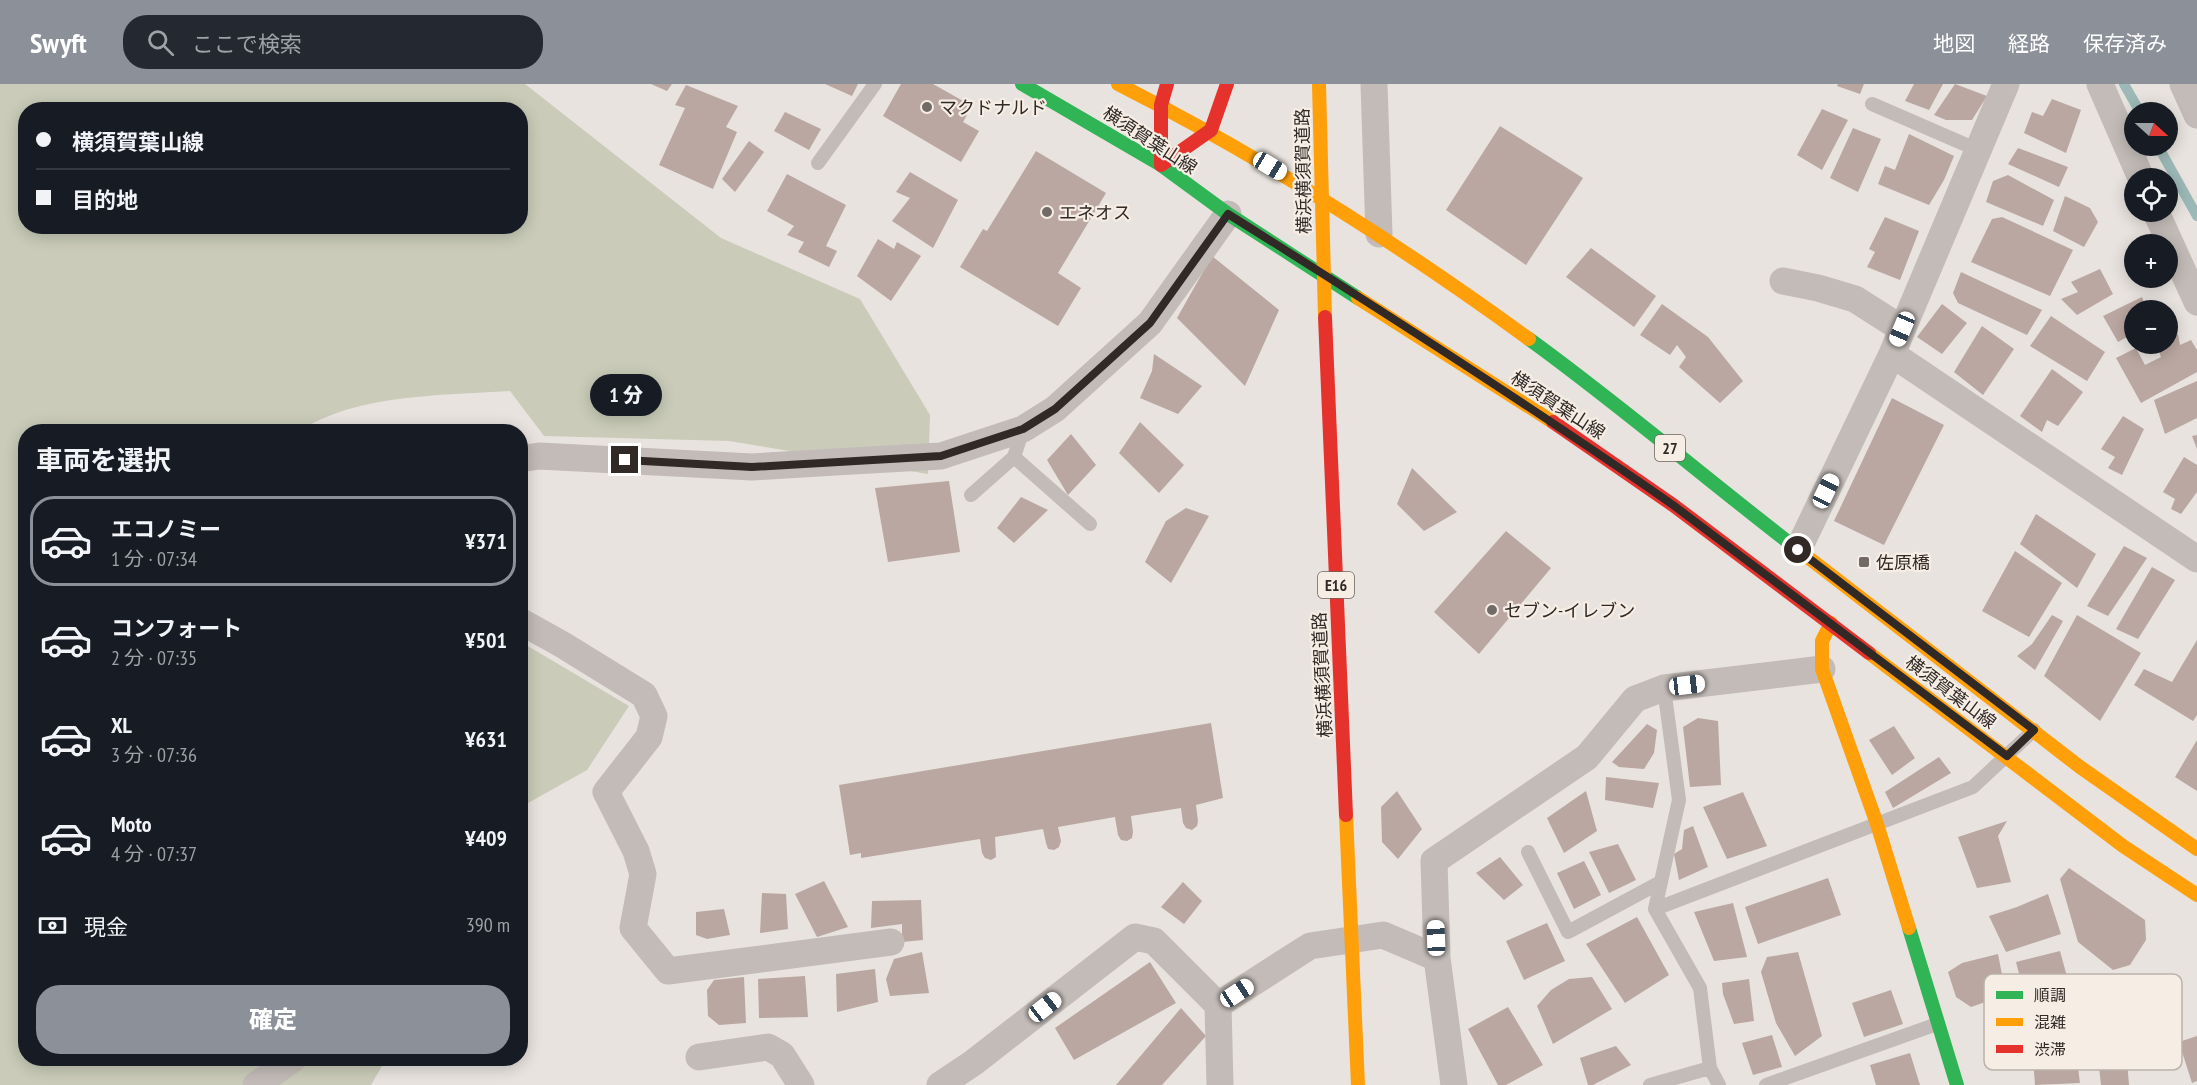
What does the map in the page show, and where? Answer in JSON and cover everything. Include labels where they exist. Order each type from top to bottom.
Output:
[{"type":"main road","name":"横須賀葉山線","points":[[1022,84],[1161,165],[1228,214],[1573,435],[1673,505],[1831,623],[2123,846],[2197,895]]},
{"type":"main road","name":"横須賀葉山線","points":[[1118,84],[1211,130],[1379,234],[1482,305],[1589,385],[1798,550],[2034,730],[2169,832],[2197,849]]},
{"type":"main road","points":[[1161,165],[1161,105],[1167,84]]},
{"type":"main road","points":[[1161,165],[1211,130],[1227,84]]},
{"type":"main road","name":"横浜横須賀道路","points":[[1319,84],[1326,369],[1358,1085]]},
{"type":"main road","name":"横浜横須賀道路","points":[[1301,174],[1301,208]]},
{"type":"main road","name":"横浜横須賀道路","points":[[1302,242],[1303,276]]},
{"type":"main road","points":[[1831,623],[1822,641],[1822,669],[1877,824],[1957,1085]]},
{"type":"main road","points":[[1330,930],[1331,954]]},
{"type":"street","points":[[1374,84],[1379,234]]},
{"type":"street","points":[[1798,550],[1897,341],[2006,84]]},
{"type":"street","points":[[2100,84],[2136,168]]},
{"type":"street","points":[[2183,84],[2197,115]]},
{"type":"street","points":[[528,458],[539,456],[752,467],[859,461],[941,456],[1023,429],[1055,409],[1150,323],[1228,214]]},
{"type":"street","points":[[2161,222],[2197,302]]},
{"type":"street","points":[[1783,281],[1855,299],[1897,341],[2197,559]]},
{"type":"street","points":[[528,625],[644,695],[654,716],[649,737],[606,792],[636,851],[643,874],[633,928],[668,971],[891,942]]},
{"type":"street","points":[[1454,1085],[1437,958],[1434,861],[1587,757],[1635,699],[1664,688],[1822,669]]},
{"type":"street","points":[[1218,1005],[1310,945],[1383,935],[1437,958]]},
{"type":"street","points":[[940,1085],[973,1063],[1135,937],[1154,941],[1218,1005],[1220,1085]]},
{"type":"street","points":[[699,1057],[768,1047],[782,1055],[801,1085]]},
{"type":"street","points":[[256,1085],[283,1066]]},
{"type":"lane","points":[[818,162],[875,84]]},
{"type":"lane","points":[[1872,104],[1978,150]]},
{"type":"lane","points":[[971,495],[1014,457],[1023,429]]},
{"type":"lane","points":[[1014,457],[1090,524]]},
{"type":"lane","points":[[1664,688],[1679,800],[1655,909],[1700,988],[1710,1068],[1719,1085]]},
{"type":"lane","points":[[1655,909],[1973,787],[2034,730]]},
{"type":"lane","points":[[1528,852],[1568,932],[1659,883]]},
{"type":"lane","points":[[1766,1085],[1937,1024]]},
{"type":"lane","points":[[1650,1085],[1710,1068]]},
{"type":"green space","points":[[0,84],[525,84],[721,238],[860,299],[930,415],[928,474],[729,441],[544,436],[510,391],[427,396],[373,403],[346,410],[312,424],[18,424],[18,1066],[382,1066],[371,1085],[0,1085]]},
{"type":"green space","points":[[528,646],[629,706],[587,770],[528,803]]},
{"type":"building","points":[[651,84],[672,84],[667,91]]},
{"type":"building","points":[[825,84],[858,84],[852,96]]},
{"type":"building","points":[[901,84],[933,84],[972,106],[963,122],[979,131],[961,162],[883,116]]},
{"type":"building","points":[[1838,84],[1864,84],[1860,94],[1837,86]]},
{"type":"building","points":[[1914,84],[1943,84],[1929,110],[1905,101]]},
{"type":"building","points":[[1955,84],[1987,96],[1972,120],[1946,120],[1934,115]]},
{"type":"building","points":[[686,85],[738,106],[726,127],[737,132],[713,189],[659,165],[685,108],[675,105]]},
{"type":"building","points":[[2052,99],[2081,110],[2066,153],[2024,133],[2032,112],[2043,116]]},
{"type":"building","points":[[1822,109],[1848,120],[1822,170],[1797,155]]},
{"type":"building","points":[[785,112],[821,129],[809,150],[774,131]]},
{"type":"building","points":[[1500,126],[1583,178],[1526,265],[1446,210]]},
{"type":"building","points":[[1853,128],[1881,139],[1858,192],[1830,178]]},
{"type":"building","points":[[1909,134],[1954,156],[1944,180],[1929,205],[1878,184],[1885,166],[1895,170]]},
{"type":"building","points":[[749,141],[764,152],[735,192],[722,179]]},
{"type":"building","points":[[2018,148],[2068,167],[2059,187],[2008,164]]},
{"type":"building","points":[[1036,151],[1106,193],[1058,273],[1081,288],[1058,326],[960,267],[983,229],[987,231]]},
{"type":"building","points":[[910,172],[958,200],[933,248],[892,221],[910,198],[896,192]]},
{"type":"building","points":[[787,174],[846,205],[826,246],[837,251],[829,267],[798,252],[804,242],[787,235],[794,226],[767,211]]},
{"type":"building","points":[[2008,175],[2054,200],[2043,226],[1986,202],[1993,181]]},
{"type":"building","points":[[2065,196],[2090,208],[2098,222],[2084,247],[2053,231]]},
{"type":"building","points":[[1885,217],[1919,231],[1900,280],[1867,267],[1875,252],[1869,249]]},
{"type":"building","points":[[2002,217],[2073,250],[2050,296],[1971,262],[1992,219]]},
{"type":"building","points":[[878,239],[894,249],[897,242],[921,256],[891,301],[857,276]]},
{"type":"building","points":[[1591,248],[1656,296],[1634,327],[1566,277]]},
{"type":"building","points":[[1212,256],[1279,310],[1245,386],[1177,318]]},
{"type":"building","points":[[2100,269],[2113,294],[2077,315],[2061,299],[2078,292],[2071,282]]},
{"type":"building","points":[[1961,272],[2042,310],[2027,335],[1958,303],[1953,293]]},
{"type":"building","points":[[1662,304],[1708,337],[1743,381],[1720,403],[1679,367],[1686,357],[1677,345],[1670,355],[1640,335]]},
{"type":"building","points":[[1942,304],[1967,323],[1942,354],[1917,337]]},
{"type":"building","points":[[2124,306],[2124,339],[2118,342],[2103,316]]},
{"type":"building","points":[[2051,316],[2105,352],[2087,381],[2030,346]]},
{"type":"building","points":[[1982,326],[2014,349],[1983,395],[1954,372]]},
{"type":"building","points":[[2178,334],[2180,345],[2191,340],[2197,350],[2197,372],[2141,403],[2116,358],[2124,354],[2139,354],[2145,365],[2161,357],[2160,354],[2178,354]]},
{"type":"building","points":[[1154,354],[1202,386],[1178,414],[1140,398],[1152,371]]},
{"type":"building","points":[[2052,369],[2083,392],[2058,426],[2047,420],[2042,432],[2020,416]]},
{"type":"building","points":[[2197,381],[2197,418],[2165,434],[2154,400]]},
{"type":"building","points":[[1892,398],[1944,425],[1884,545],[1834,521]]},
{"type":"building","points":[[2123,416],[2144,429],[2122,475],[2108,468],[2115,457],[2101,449]]},
{"type":"building","points":[[1140,422],[1184,465],[1159,493],[1119,453]]},
{"type":"building","points":[[1071,434],[1096,465],[1068,495],[1047,460]]},
{"type":"building","points":[[2197,435],[2197,449],[2192,436]]},
{"type":"building","points":[[2184,457],[2197,465],[2197,492],[2181,514],[2171,509],[2175,499],[2163,492]]},
{"type":"building","points":[[1412,468],[1457,512],[1424,531],[1397,504]]},
{"type":"building","points":[[949,481],[960,552],[888,562],[875,488]]},
{"type":"building","points":[[1021,497],[1048,510],[1014,543],[997,528]]},
{"type":"building","points":[[1186,508],[1209,516],[1171,583],[1145,562],[1166,521]]},
{"type":"building","points":[[2036,514],[2096,554],[2077,588],[2020,544]]},
{"type":"building","points":[[1506,531],[1551,568],[1479,654],[1434,612]]},
{"type":"building","points":[[2124,546],[2147,558],[2108,616],[2087,606]]},
{"type":"building","points":[[2015,551],[2062,583],[2029,637],[1982,611]]},
{"type":"building","points":[[2152,567],[2175,580],[2138,639],[2116,629]]},
{"type":"building","points":[[2052,615],[2063,621],[2035,670],[2017,656],[2032,644]]},
{"type":"building","points":[[2077,615],[2141,653],[2100,721],[2044,676]]},
{"type":"building","points":[[2197,640],[2197,715],[2193,721],[2134,685],[2144,669],[2172,682]]},
{"type":"building","points":[[1698,718],[1718,721],[1721,785],[1690,787],[1683,727]]},
{"type":"building","points":[[1211,723],[1223,798],[1196,805],[1198,821],[1197,826],[1192,830],[1186,828],[1183,823],[1181,808],[1131,816],[1133,832],[1132,838],[1127,841],[1121,840],[1118,835],[1115,817],[1058,827],[1061,841],[1059,847],[1054,850],[1048,849],[1043,829],[995,837],[996,857],[991,860],[985,858],[982,853],[980,839],[861,858],[861,853],[850,855],[839,785]]},
{"type":"building","points":[[1647,724],[1657,730],[1654,753],[1644,769],[1619,767],[1612,762]]},
{"type":"building","points":[[1894,726],[1915,758],[1892,775],[1869,740]]},
{"type":"building","points":[[2197,740],[2197,791],[2175,777]]},
{"type":"building","points":[[1939,757],[1951,773],[1893,808],[1885,792]]},
{"type":"building","points":[[1606,777],[1659,783],[1653,808],[1605,800]]},
{"type":"building","points":[[1397,791],[1422,829],[1398,859],[1382,842],[1381,807]]},
{"type":"building","points":[[1586,791],[1597,831],[1564,853],[1547,818]]},
{"type":"building","points":[[1743,792],[1767,846],[1727,859],[1703,807]]},
{"type":"building","points":[[2007,821],[1998,836],[2011,882],[1977,888],[1958,837]]},
{"type":"building","points":[[1693,826],[1708,867],[1679,880],[1674,854],[1682,849],[1684,830]]},
{"type":"building","points":[[1618,844],[1636,880],[1609,893],[1589,852]]},
{"type":"building","points":[[1500,857],[1523,885],[1504,900],[1476,873]]},
{"type":"building","points":[[1584,861],[1601,895],[1574,909],[1557,873]]},
{"type":"building","points":[[2069,868],[2145,920],[2146,940],[2130,965],[2113,970],[2078,942],[2060,879]]},
{"type":"building","points":[[1828,878],[1841,915],[1758,944],[1745,907]]},
{"type":"building","points":[[824,881],[848,927],[817,937],[795,894]]},
{"type":"building","points":[[1183,882],[1202,901],[1184,924],[1161,907]]},
{"type":"building","points":[[762,893],[786,894],[788,929],[760,933]]},
{"type":"building","points":[[2048,894],[2061,934],[2006,952],[1989,916]]},
{"type":"building","points":[[921,900],[923,940],[902,942],[902,924],[871,928],[872,901]]},
{"type":"building","points":[[1733,903],[1747,957],[1714,961],[1694,912]]},
{"type":"building","points":[[724,909],[730,935],[707,939],[696,935],[696,912]]},
{"type":"building","points":[[1637,917],[1669,975],[1625,1003],[1586,944]]},
{"type":"building","points":[[1547,923],[1565,961],[1524,980],[1506,941]]},
{"type":"building","points":[[2060,951],[2066,974],[2019,974],[2016,962]]},
{"type":"building","points":[[922,952],[929,993],[890,996],[886,979],[894,959]]},
{"type":"building","points":[[1798,952],[1822,1036],[1795,1056],[1776,1023],[1761,972],[1767,957]]},
{"type":"building","points":[[1998,954],[2002,974],[1984,974],[1984,1003],[1971,1007],[1956,997],[1948,972],[1962,963]]},
{"type":"building","points":[[1150,962],[1176,1003],[1074,1060],[1055,1028]]},
{"type":"building","points":[[875,969],[878,1002],[837,1012],[836,974]]},
{"type":"building","points":[[805,976],[808,1017],[759,1018],[758,979]]},
{"type":"building","points":[[744,977],[746,1023],[719,1025],[708,1016],[707,990],[714,980]]},
{"type":"building","points":[[1592,977],[1612,1009],[1553,1044],[1537,1006],[1551,990],[1569,979]]},
{"type":"building","points":[[1749,979],[1754,1021],[1734,1024],[1723,994],[1722,983]]},
{"type":"building","points":[[1891,990],[1903,1024],[1864,1037],[1852,1003]]},
{"type":"building","points":[[1508,1007],[1543,1065],[1506,1085],[1498,1085],[1468,1029]]},
{"type":"building","points":[[1181,1008],[1206,1036],[1162,1085],[1116,1085]]},
{"type":"building","points":[[1772,1035],[1782,1067],[1753,1075],[1742,1043]]},
{"type":"building","points":[[2197,1036],[2197,1081],[2192,1083],[2182,1051],[2182,1041]]},
{"type":"building","points":[[1616,1046],[1631,1065],[1593,1085],[1588,1085],[1580,1058]]},
{"type":"building","points":[[1910,1053],[1920,1085],[1876,1085],[1870,1065]]},
{"type":"building","points":[[2034,1070],[2078,1070],[2080,1083],[2035,1085]]},
{"type":"building","points":[[2099,1070],[2128,1070],[2129,1085],[2101,1085]]},
{"type":"waterway","points":[[2124,84],[2134,102]]},
{"type":"waterway","points":[[2164,156],[2197,216]]},
{"type":"traffic: fast","points":[[1022,84],[1161,165],[1228,214],[1358,298]]},
{"type":"traffic: fast","points":[[1529,339],[1599,391],[1805,555]]},
{"type":"traffic: fast","points":[[1909,928],[1957,1085]]},
{"type":"traffic: slow","points":[[1118,84],[1172,112],[1329,203],[1430,269],[1529,339]]},
{"type":"traffic: slow","points":[[1319,84],[1325,317]]},
{"type":"traffic: slow","points":[[1358,298],[1553,422]]},
{"type":"traffic: slow","points":[[1805,555],[2080,767],[2197,849]]},
{"type":"traffic: slow","points":[[1831,623],[1822,641],[1822,669],[1877,824],[1909,928]]},
{"type":"traffic: slow","points":[[1869,653],[2123,846],[2197,895]]},
{"type":"traffic: slow","points":[[1346,815],[1358,1085]]},
{"type":"traffic: jam","points":[[1161,165],[1161,105],[1167,84]]},
{"type":"traffic: jam","points":[[1161,165],[1211,130],[1227,84]]},
{"type":"traffic: jam","points":[[1325,317],[1346,815]]},
{"type":"traffic: jam","points":[[1553,422],[1673,505],[1869,653]]},
{"type":"place","name":"マクドナルド","points":[[927,107]]},
{"type":"place","name":"エネオス","points":[[1047,212]]},
{"type":"place","name":"佐原橋","points":[[1864,562]]},
{"type":"place","name":"セブン-イレブン","points":[[1492,610]]},
{"type":"route","points":[[625,460],[752,467],[941,456],[1023,429],[1055,409],[1150,323],[1228,214],[1344,286],[1573,435],[1673,505],[2007,756],[2034,730],[1798,550]]}]
